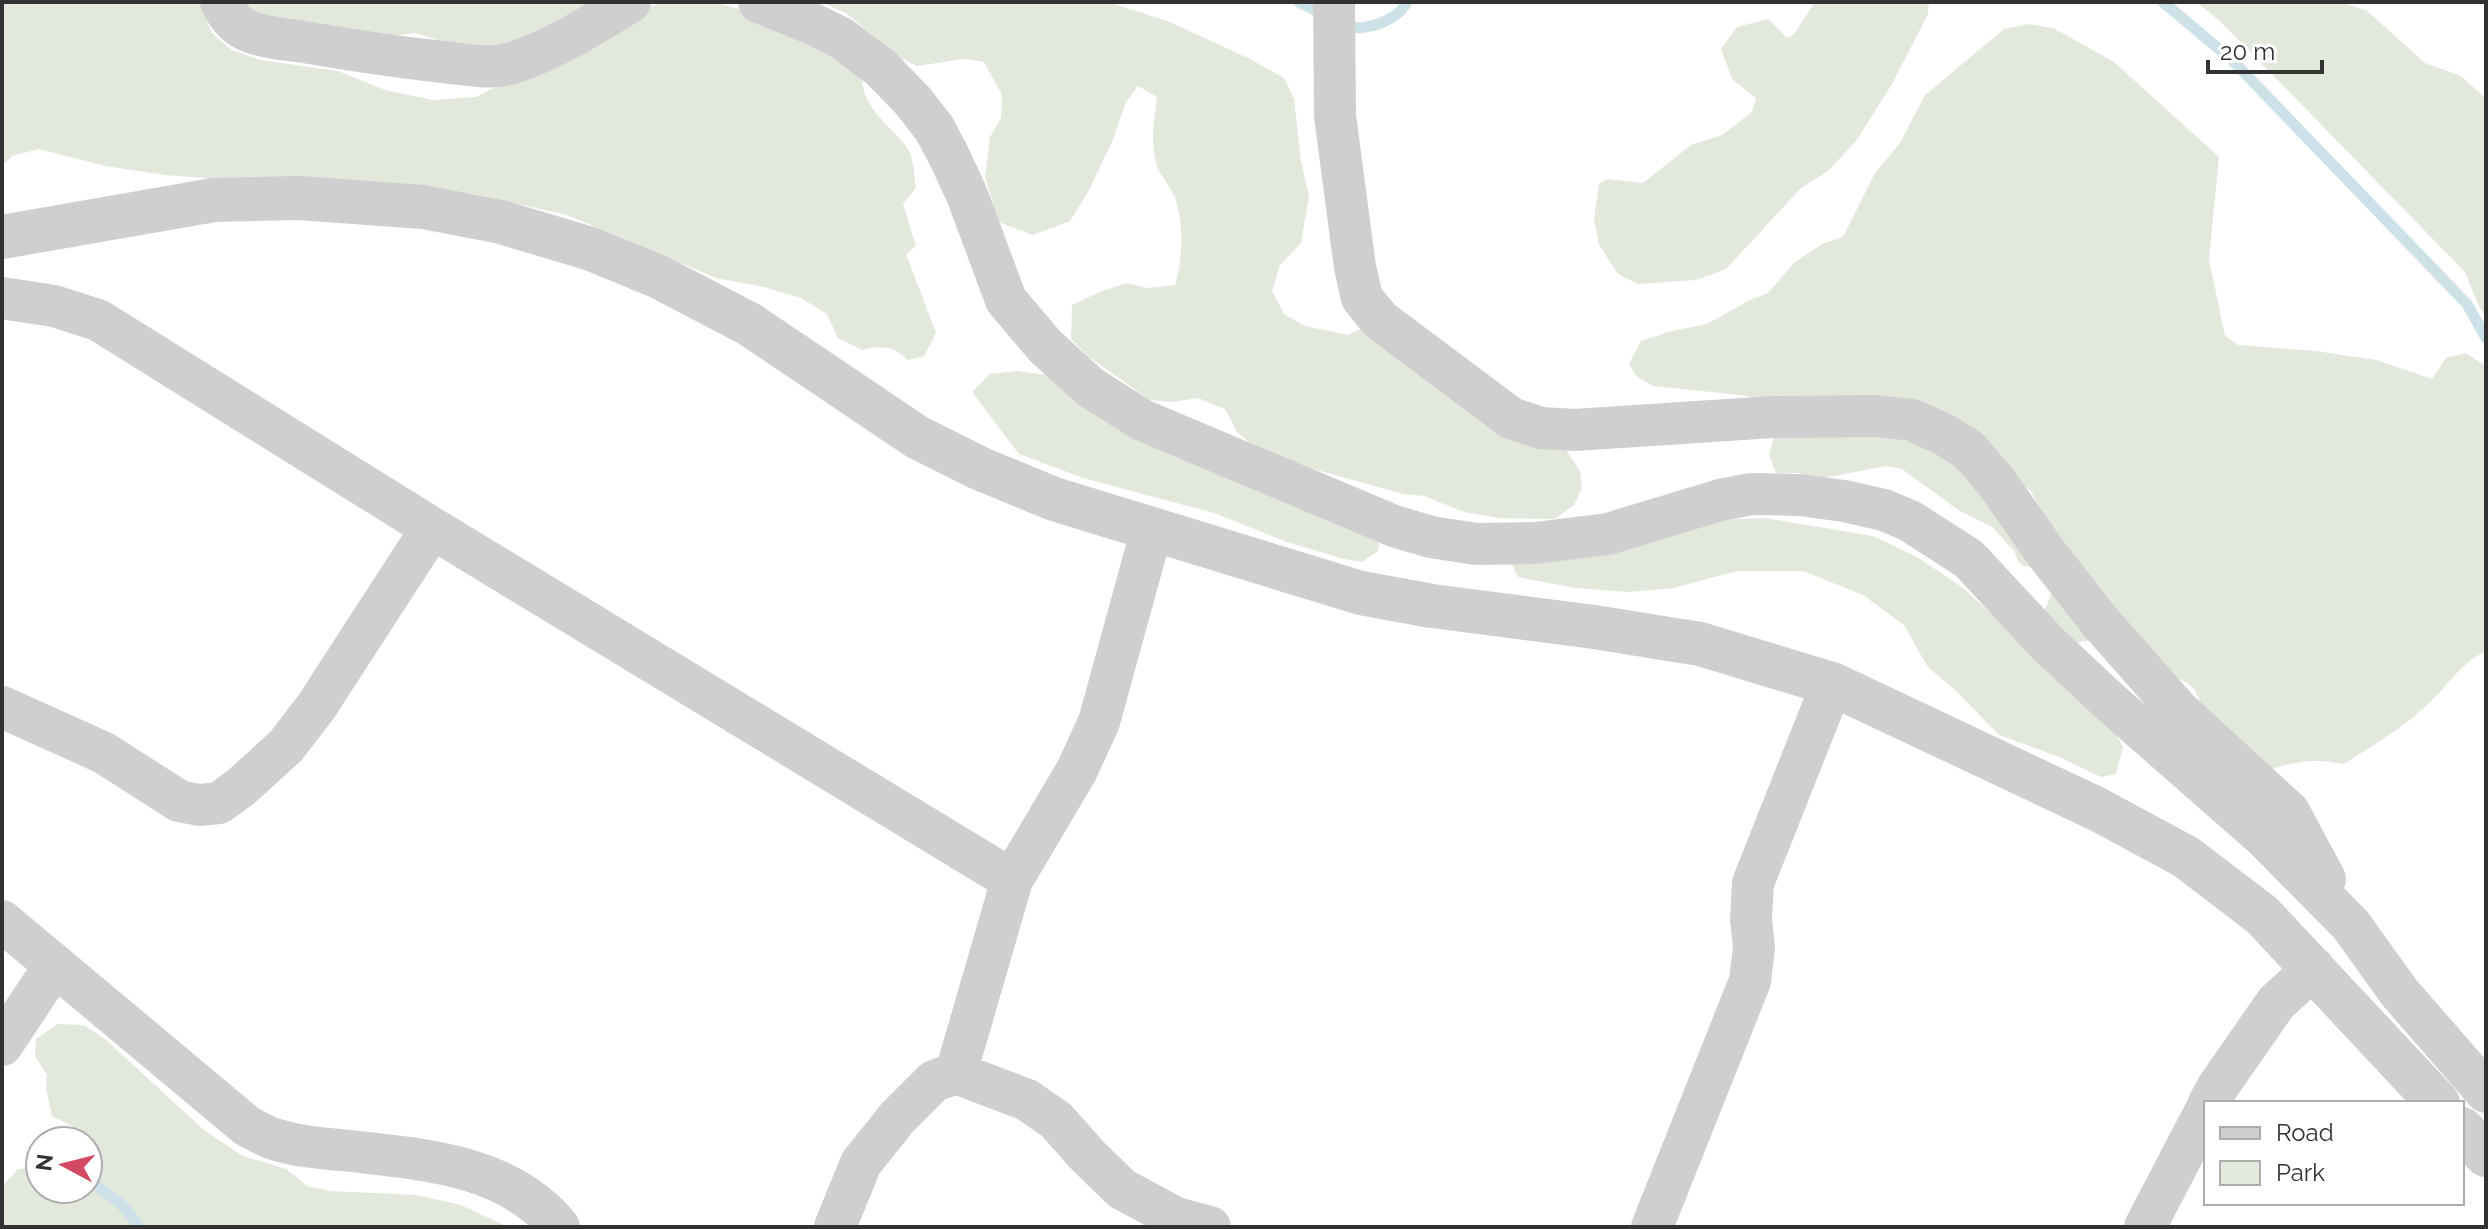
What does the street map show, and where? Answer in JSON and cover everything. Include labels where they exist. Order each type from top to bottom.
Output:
[{"type":"street","points":[[221,2],[226,13],[246,30],[401,57],[474,66],[501,66],[551,46],[630,2]]},
{"type":"street","points":[[759,2],[841,38],[881,68],[913,101],[934,128],[949,156],[1006,300],[1045,346],[1090,387],[1142,420],[1394,526],[1431,537],[1476,544],[1535,543],[1608,534],[1720,500],[1752,494],[1800,495],[1884,510],[1910,521],[1969,559],[2047,643],[2265,838],[2351,925]]},
{"type":"street","points":[[1334,2],[1335,116],[1355,267],[1362,298],[1380,320],[1511,418],[1541,428],[1575,430],[1773,417],[1876,416],[1912,420],[1969,450],[2101,623],[2178,710],[2289,812],[2351,925],[2399,992],[2486,1092]]},
{"type":"street","points":[[2,237],[214,200],[299,198],[423,207],[501,222],[591,249],[659,277],[749,324],[917,437],[981,469],[1054,499],[1361,593],[1700,644],[1832,684],[2097,809],[2186,857],[2262,915],[2436,1101]]},
{"type":"street","points":[[2,298],[54,306],[98,320],[432,528],[1012,880]]},
{"type":"street","points":[[2,707],[104,753],[179,801],[199,805],[219,803],[241,787],[293,737],[316,707],[432,528]]},
{"type":"street","points":[[956,1073],[1012,880],[1077,770],[1099,722],[1152,529]]},
{"type":"street","points":[[1652,1227],[1750,981],[1754,947],[1751,919],[1753,883],[1832,684]]},
{"type":"street","points":[[2,921],[247,1126],[275,1140],[441,1162],[512,1186],[559,1227]]},
{"type":"street","points":[[2,1045],[55,965]]},
{"type":"street","points":[[2210,1101],[2276,1003],[2314,968]]},
{"type":"street","points":[[835,1227],[861,1163],[897,1118],[934,1081],[956,1073],[1027,1100],[1056,1120],[1122,1189],[1176,1218],[1210,1227]]},
{"type":"street","points":[[2145,1227],[2204,1114]]},
{"type":"street","points":[[2464,1131],[2486,1155]]},
{"type":"green space","points":[[2,2],[199,2],[212,33],[232,50],[261,60],[338,71],[385,90],[433,100],[476,97],[646,7],[666,2],[712,2],[751,12],[805,35],[862,79],[867,100],[908,149],[916,188],[903,204],[916,246],[906,254],[936,333],[924,356],[908,360],[887,348],[862,350],[838,338],[827,314],[801,298],[716,278],[567,215],[474,194],[367,182],[165,175],[105,166],[39,149],[12,156],[2,166]]},
{"type":"green space","points":[[240,2],[606,2],[516,49],[477,51],[414,33],[385,37],[257,14]]},
{"type":"green space","points":[[822,2],[1108,2],[1170,22],[1284,78],[1294,99],[1301,161],[1309,196],[1301,243],[1280,265],[1272,291],[1284,314],[1305,326],[1348,335],[1365,327],[1562,444],[1580,471],[1582,488],[1574,505],[1554,519],[1499,518],[1464,512],[1424,496],[1403,494],[1317,470],[1256,448],[1237,432],[1225,409],[1198,398],[1171,402],[1150,400],[1089,357],[1071,339],[1072,305],[1126,283],[1147,288],[1175,285],[1181,253],[1181,230],[1175,198],[1155,157],[1153,132],[1157,97],[1138,86],[1126,102],[1112,142],[1070,221],[1033,235],[998,222],[985,176],[990,137],[1001,118],[1002,95],[984,62],[964,59],[917,66],[897,56],[847,14]]},
{"type":"green space","points":[[1815,2],[1929,2],[1928,14],[1892,84],[1856,141],[1828,171],[1801,188],[1726,269],[1696,280],[1638,284],[1618,274],[1599,245],[1594,219],[1599,184],[1607,179],[1643,183],[1691,145],[1722,135],[1752,112],[1756,98],[1732,79],[1721,49],[1737,27],[1768,19],[1787,38],[1794,34]]},
{"type":"green space","points":[[2196,2],[2339,2],[2366,10],[2425,63],[2461,76],[2485,98],[2486,316],[2465,272],[2221,22]]},
{"type":"green space","points":[[2028,24],[2053,28],[2114,62],[2219,157],[2209,259],[2225,336],[2238,345],[2316,351],[2376,360],[2432,379],[2446,358],[2465,353],[2486,366],[2486,651],[2462,668],[2411,719],[2344,764],[2306,761],[2268,770],[2226,736],[2207,714],[2192,687],[2161,674],[2064,560],[2031,491],[2008,473],[1977,439],[1740,395],[1653,386],[1636,376],[1629,364],[1641,341],[1707,324],[1768,293],[1795,262],[1822,244],[1843,237],[1875,173],[1900,143],[1925,95],[2004,29]]},
{"type":"green space","points":[[1017,371],[1047,375],[1380,537],[1378,551],[1362,562],[1344,559],[1287,542],[1214,513],[1083,478],[1019,454],[972,392],[990,374]]},
{"type":"green space","points":[[1897,427],[1959,458],[2032,567],[2023,566],[2018,561],[2014,551],[1992,527],[1958,510],[1902,469],[1886,466],[1819,479],[1799,473],[1776,473],[1769,455],[1775,433]]},
{"type":"green space","points":[[1765,518],[1873,536],[1917,557],[1959,585],[2106,714],[2123,747],[2116,774],[2101,777],[2059,757],[1999,735],[1927,666],[1904,625],[1863,595],[1803,571],[1737,571],[1674,588],[1628,592],[1575,588],[1518,577],[1507,555],[1712,520]]},
{"type":"green space","points":[[2062,589],[2091,640],[2078,643],[2065,640],[2044,612],[2051,595]]},
{"type":"green space","points":[[57,1024],[84,1025],[106,1040],[205,1131],[243,1156],[286,1169],[307,1186],[330,1191],[417,1195],[461,1205],[508,1227],[2,1227],[2,1187],[18,1169],[24,1168],[24,1205],[104,1205],[104,1125],[70,1125],[52,1116],[46,1088],[47,1075],[35,1056],[36,1039]]},
{"type":"waterway","points":[[1299,2],[1323,14]]},
{"type":"waterway","points":[[1342,24],[1350,27],[1378,24],[1395,15],[1407,2]]},
{"type":"waterway","points":[[2163,2],[2231,59],[2467,304],[2486,338]]},
{"type":"waterway","points":[[104,1191],[123,1206],[139,1227]]}]
